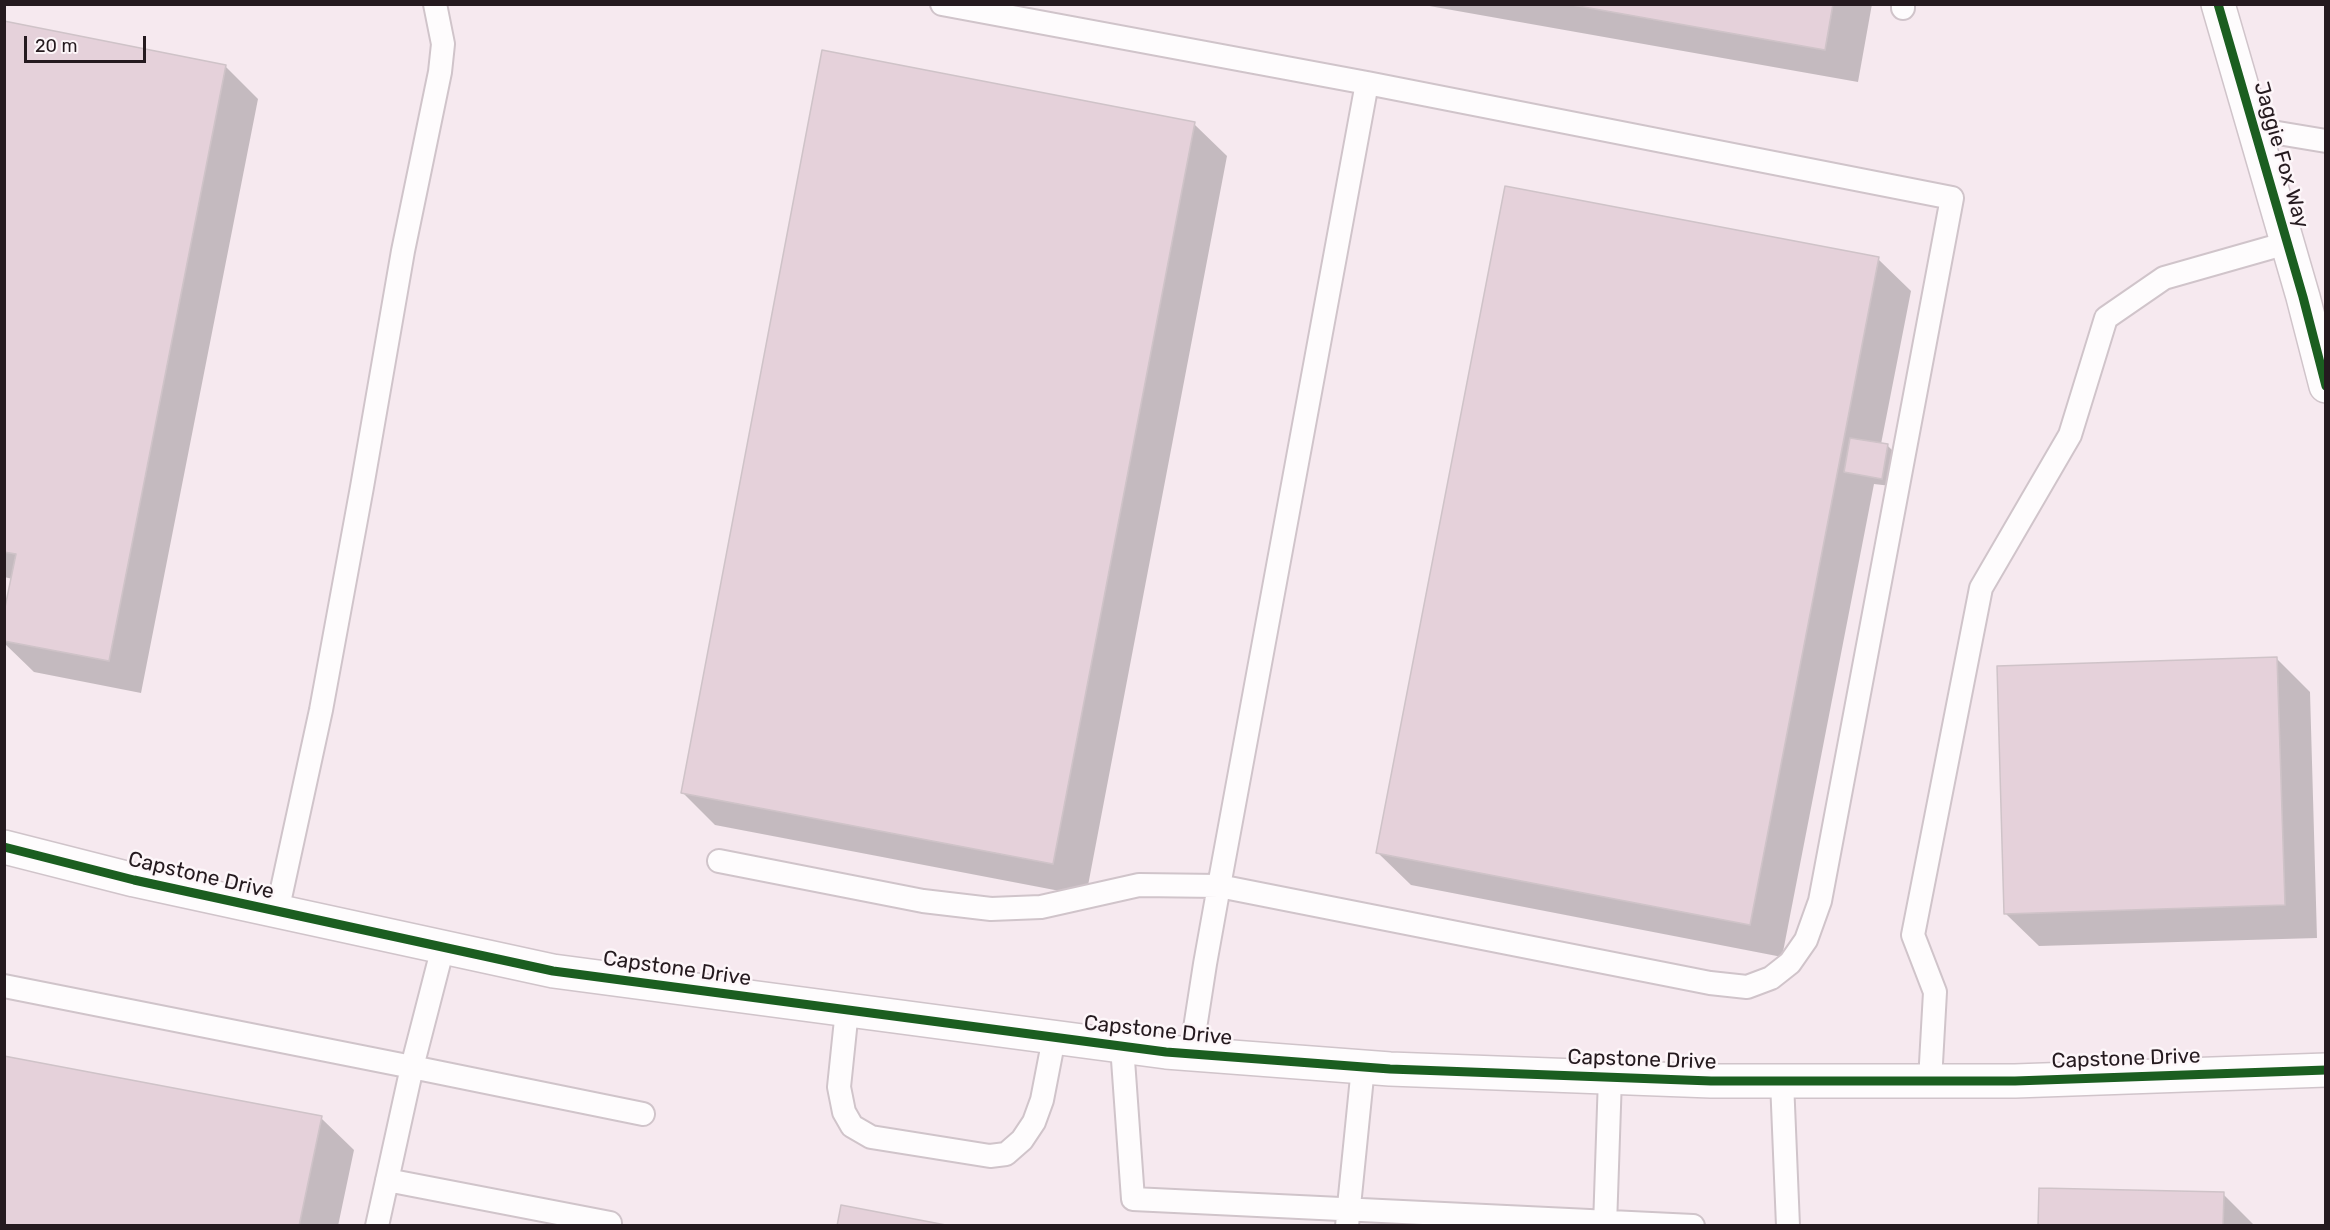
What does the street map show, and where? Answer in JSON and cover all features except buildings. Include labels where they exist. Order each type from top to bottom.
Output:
[{"type":"street","name":"Jaggie Fox Way","points":[[2218,4],[2287,243],[2325,386]]},
{"type":"street","name":"Capstone Drive","points":[[4,847],[134,880],[554,971],[1122,1047],[1191,1054],[1363,1067],[1782,1081],[2015,1081],[2325,1070]]},
{"type":"lane","points":[[277,912],[321,710],[403,251],[440,72],[443,44],[435,4]]},
{"type":"lane","points":[[719,861],[923,902],[991,909],[1041,907],[1139,885],[1219,886],[1710,983],[1747,987],[1771,978],[1790,963],[1806,940],[1820,902],[1952,198],[1367,83],[942,4]]},
{"type":"lane","points":[[1191,1054],[1219,886],[1367,83]]},
{"type":"lane","points":[[2254,129],[2325,141]]},
{"type":"lane","points":[[1930,1081],[1935,993],[1913,935],[1981,588],[2070,435],[2106,318],[2164,278],[2287,243]]},
{"type":"lane","points":[[377,1226],[412,1067],[443,947]]},
{"type":"lane","points":[[4,986],[643,1114]]},
{"type":"lane","points":[[847,1010],[839,1087],[844,1112],[852,1126],[871,1137],[990,1156],[1006,1154],[1022,1140],[1034,1122],[1042,1100],[1054,1038]]},
{"type":"lane","points":[[1122,1047],[1133,1198],[1348,1217],[1693,1226]]},
{"type":"lane","points":[[1348,1217],[1363,1067]]},
{"type":"lane","points":[[1605,1223],[1610,1077]]},
{"type":"lane","points":[[1782,1081],[1788,1226]]},
{"type":"lane","points":[[387,1179],[610,1223]]},
{"type":"cycle path","points":[[2218,4],[2303,297],[2326,386]]},
{"type":"cycle path","points":[[4,847],[134,880],[553,971],[1166,1052],[1390,1069],[1711,1081],[2015,1081],[2326,1070]]}]
